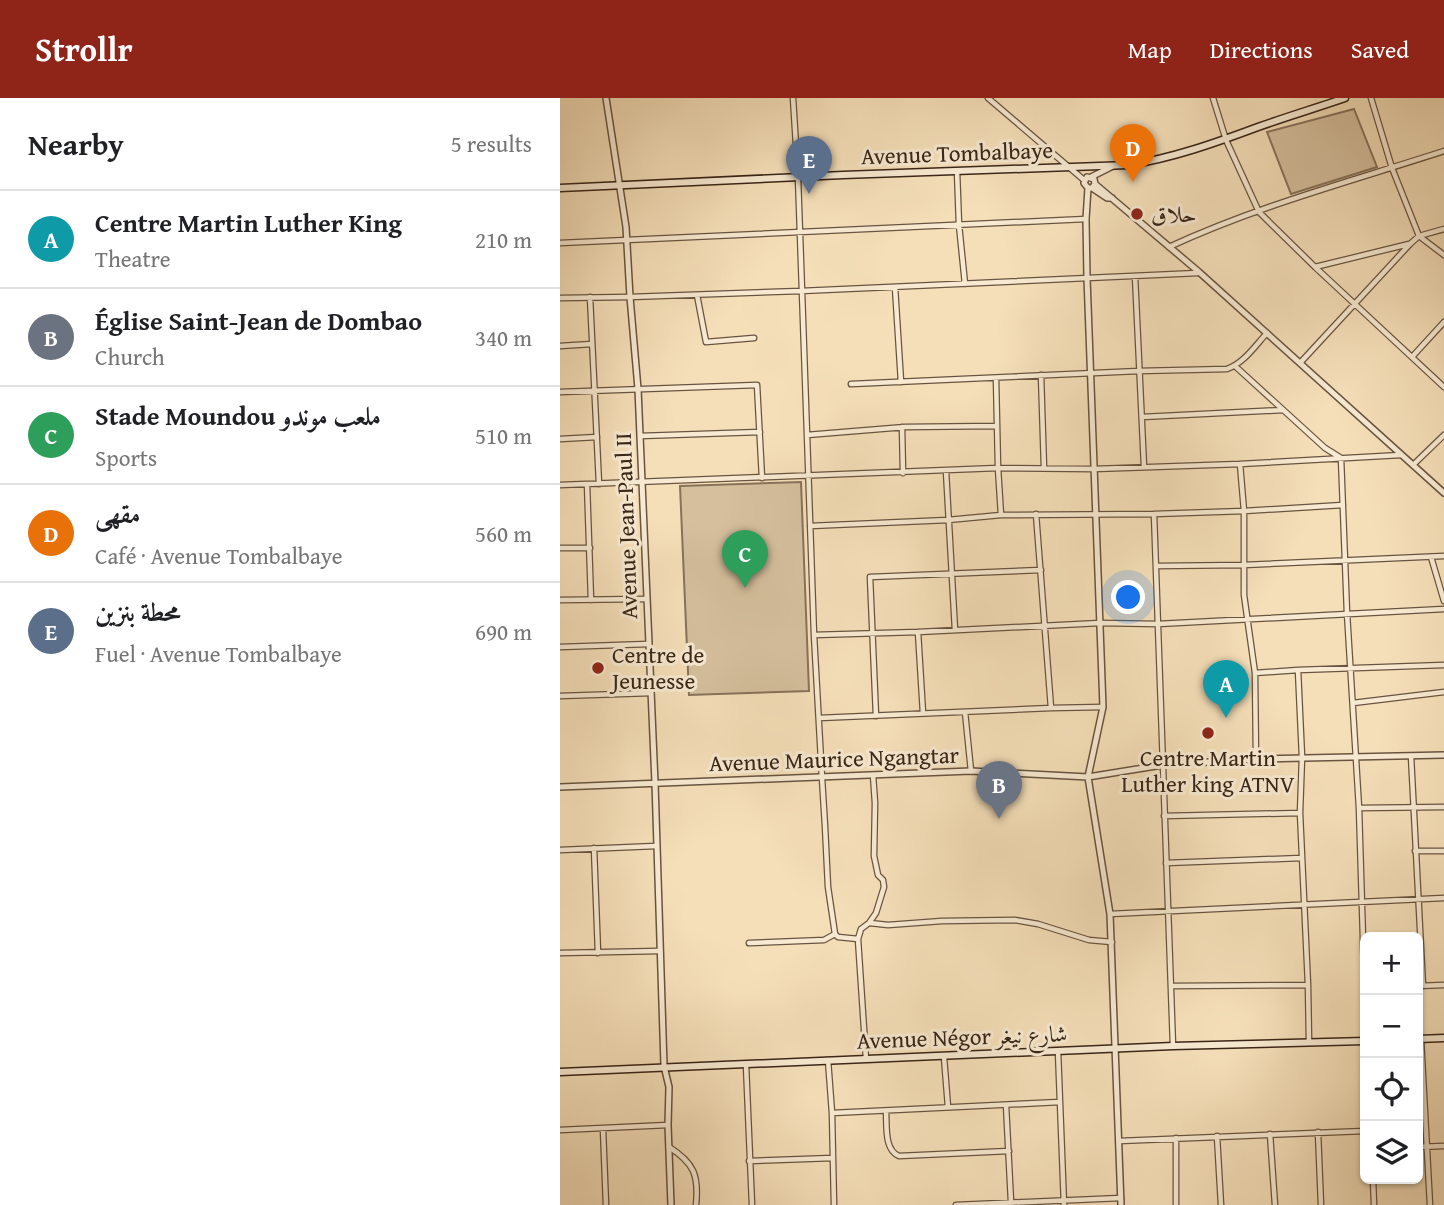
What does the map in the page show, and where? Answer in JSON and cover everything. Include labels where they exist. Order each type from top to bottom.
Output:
[{"type":"main road","name":"Avenue Tombalbaye","points":[[560,188],[957,171],[1110,168],[1153,161],[1226,140],[1345,98]]},
{"type":"main road","points":[[1423,1039],[1444,1038]]},
{"type":"main road","name":"Avenue Négor شارع نيغر","points":[[560,1072],[1116,1048],[1360,1041]]},
{"type":"street","name":"Avenue Jean-Paul II","points":[[606,98],[628,241],[638,389],[664,1066],[669,1087],[671,1205]]},
{"type":"street","points":[[793,98],[814,635],[828,887],[835,934],[838,937],[858,939]]},
{"type":"street","points":[[988,98],[1068,167],[1112,198],[1199,272],[1444,493]]},
{"type":"street","points":[[1213,98],[1226,140],[1259,212],[1444,387]]},
{"type":"street","points":[[1371,98],[1392,168],[1419,236],[1444,255]]},
{"type":"street","points":[[1168,248],[1218,226],[1334,184],[1444,151]]},
{"type":"street","points":[[956,1205],[1121,1202],[1110,914],[1088,777],[1102,707],[1086,219],[1091,183],[1110,168]]},
{"type":"street","points":[[957,171],[965,284]]},
{"type":"street","points":[[560,243],[1086,219]]},
{"type":"street","points":[[1300,363],[1410,244],[1419,236],[1444,229]]},
{"type":"street","points":[[1315,267],[1410,244]]},
{"type":"street","points":[[560,298],[802,291],[1199,272]]},
{"type":"street","points":[[1135,276],[1144,467]]},
{"type":"street","points":[[895,287],[901,382]]},
{"type":"street","points":[[697,295],[706,342],[754,338]]},
{"type":"street","points":[[590,297],[599,484]]},
{"type":"street","points":[[1412,357],[1444,322]]},
{"type":"street","points":[[851,384],[1227,369],[1235,366],[1266,333]]},
{"type":"street","points":[[560,345],[592,344]]},
{"type":"street","points":[[1235,366],[1325,448],[1341,458]]},
{"type":"street","points":[[1041,375],[1044,468]]},
{"type":"street","points":[[996,378],[1001,514]]},
{"type":"street","points":[[560,392],[757,385],[762,478]]},
{"type":"street","points":[[1142,417],[1284,410]]},
{"type":"street","points":[[807,435],[902,427],[997,426]]},
{"type":"street","points":[[902,427],[902,473]]},
{"type":"street","points":[[640,436],[760,432]]},
{"type":"street","points":[[1413,466],[1444,435]]},
{"type":"street","points":[[560,439],[597,437]]},
{"type":"street","points":[[560,485],[998,468],[1240,464],[1401,455]]},
{"type":"street","points":[[1341,458],[1359,808],[1362,932]]},
{"type":"street","points":[[1240,464],[1244,511],[1244,595],[1255,673],[1256,759]]},
{"type":"street","points":[[946,470],[955,630]]},
{"type":"street","points":[[587,484],[592,600]]},
{"type":"street","points":[[810,526],[948,520],[1001,514],[1154,514],[1343,505]]},
{"type":"street","points":[[1036,514],[1051,708]]},
{"type":"street","points":[[1154,514],[1173,1046]]},
{"type":"street","points":[[560,548],[590,548]]},
{"type":"street","points":[[1156,566],[1444,556]]},
{"type":"street","points":[[1431,557],[1444,601]]},
{"type":"street","points":[[876,716],[870,577],[1041,570]]},
{"type":"street","points":[[560,600],[646,599]]},
{"type":"street","points":[[814,635],[1158,624],[1444,610]]},
{"type":"street","points":[[918,632],[923,713]]},
{"type":"street","points":[[560,647],[649,644]]},
{"type":"street","points":[[1255,673],[1444,665]]},
{"type":"street","points":[[1298,670],[1302,758],[1300,813],[1309,1042]]},
{"type":"street","points":[[1353,703],[1444,692]]},
{"type":"street","points":[[560,696],[651,693]]},
{"type":"street","points":[[818,718],[1102,707]]},
{"type":"street","points":[[965,712],[971,771]]},
{"type":"street","points":[[1411,755],[1419,932]]},
{"type":"street","name":"Avenue Maurice Ngangtar","points":[[560,788],[971,771],[1088,777],[1162,765],[1256,759],[1444,755]]},
{"type":"street","points":[[866,1059],[858,939],[861,929],[869,923],[880,903],[884,887],[874,856],[873,775]]},
{"type":"street","points":[[1359,808],[1444,807]]},
{"type":"street","points":[[1164,816],[1300,813]]},
{"type":"street","points":[[560,850],[656,846]]},
{"type":"street","points":[[594,848],[598,953]]},
{"type":"street","points":[[1415,852],[1444,851]]},
{"type":"street","points":[[1166,863],[1302,858]]},
{"type":"street","points":[[1110,914],[1444,898]]},
{"type":"street","points":[[869,923],[888,925],[1015,920],[1038,924],[1089,940],[1112,942]]},
{"type":"street","points":[[749,943],[824,940],[835,934]]},
{"type":"street","points":[[560,953],[659,951]]},
{"type":"street","points":[[1172,986],[1308,985]]},
{"type":"street","points":[[1423,986],[1444,985]]},
{"type":"street","points":[[1058,1051],[1064,1202]]},
{"type":"street","points":[[944,1057],[948,1107]]},
{"type":"street","points":[[1421,1058],[1430,1205]]},
{"type":"street","points":[[828,1060],[834,1205]]},
{"type":"street","points":[[746,1065],[752,1205]]},
{"type":"street","points":[[832,1112],[1060,1102]]},
{"type":"street","points":[[1006,1105],[1011,1202]]},
{"type":"street","points":[[886,1111],[889,1149],[894,1155],[1009,1151]]},
{"type":"street","points":[[560,1130],[668,1125]]},
{"type":"street","points":[[603,1129],[606,1205]]},
{"type":"street","points":[[1119,1141],[1360,1131]]},
{"type":"street","points":[[1318,1132],[1321,1205]]},
{"type":"street","points":[[1270,1134],[1275,1205]]},
{"type":"street","points":[[1217,1136],[1221,1205]]},
{"type":"street","points":[[1175,1138],[1176,1205]]},
{"type":"street","points":[[1423,1146],[1444,1146]]},
{"type":"street","points":[[669,1147],[686,1158],[695,1174],[696,1205]]},
{"type":"street","points":[[749,1161],[833,1158]]},
{"type":"street","points":[[1373,1184],[1374,1205]]},
{"type":"shaded area","points":[[1354,109],[1377,167],[1291,194],[1267,132]]},
{"type":"shaded area","points":[[801,482],[809,691],[689,695],[680,486]]},
{"type":"place","name":"مقهى","points":[[1133,182]]},
{"type":"place","name":"محطة بنزين","points":[[809,194]]},
{"type":"place","name":"حلاق","points":[[1137,214]]},
{"type":"place","name":"Stade Moundou ملعب موندو","points":[[745,588]]},
{"type":"place","name":"Centre de Jeunesse","points":[[598,668]]},
{"type":"place","name":"Centre Martin Luther King","points":[[1226,718]]},
{"type":"place","name":"Centre Martin Luther king ATNV","points":[[1208,733]]},
{"type":"place","name":"Église Saint-Jean de Dombao","points":[[999,819]]}]
